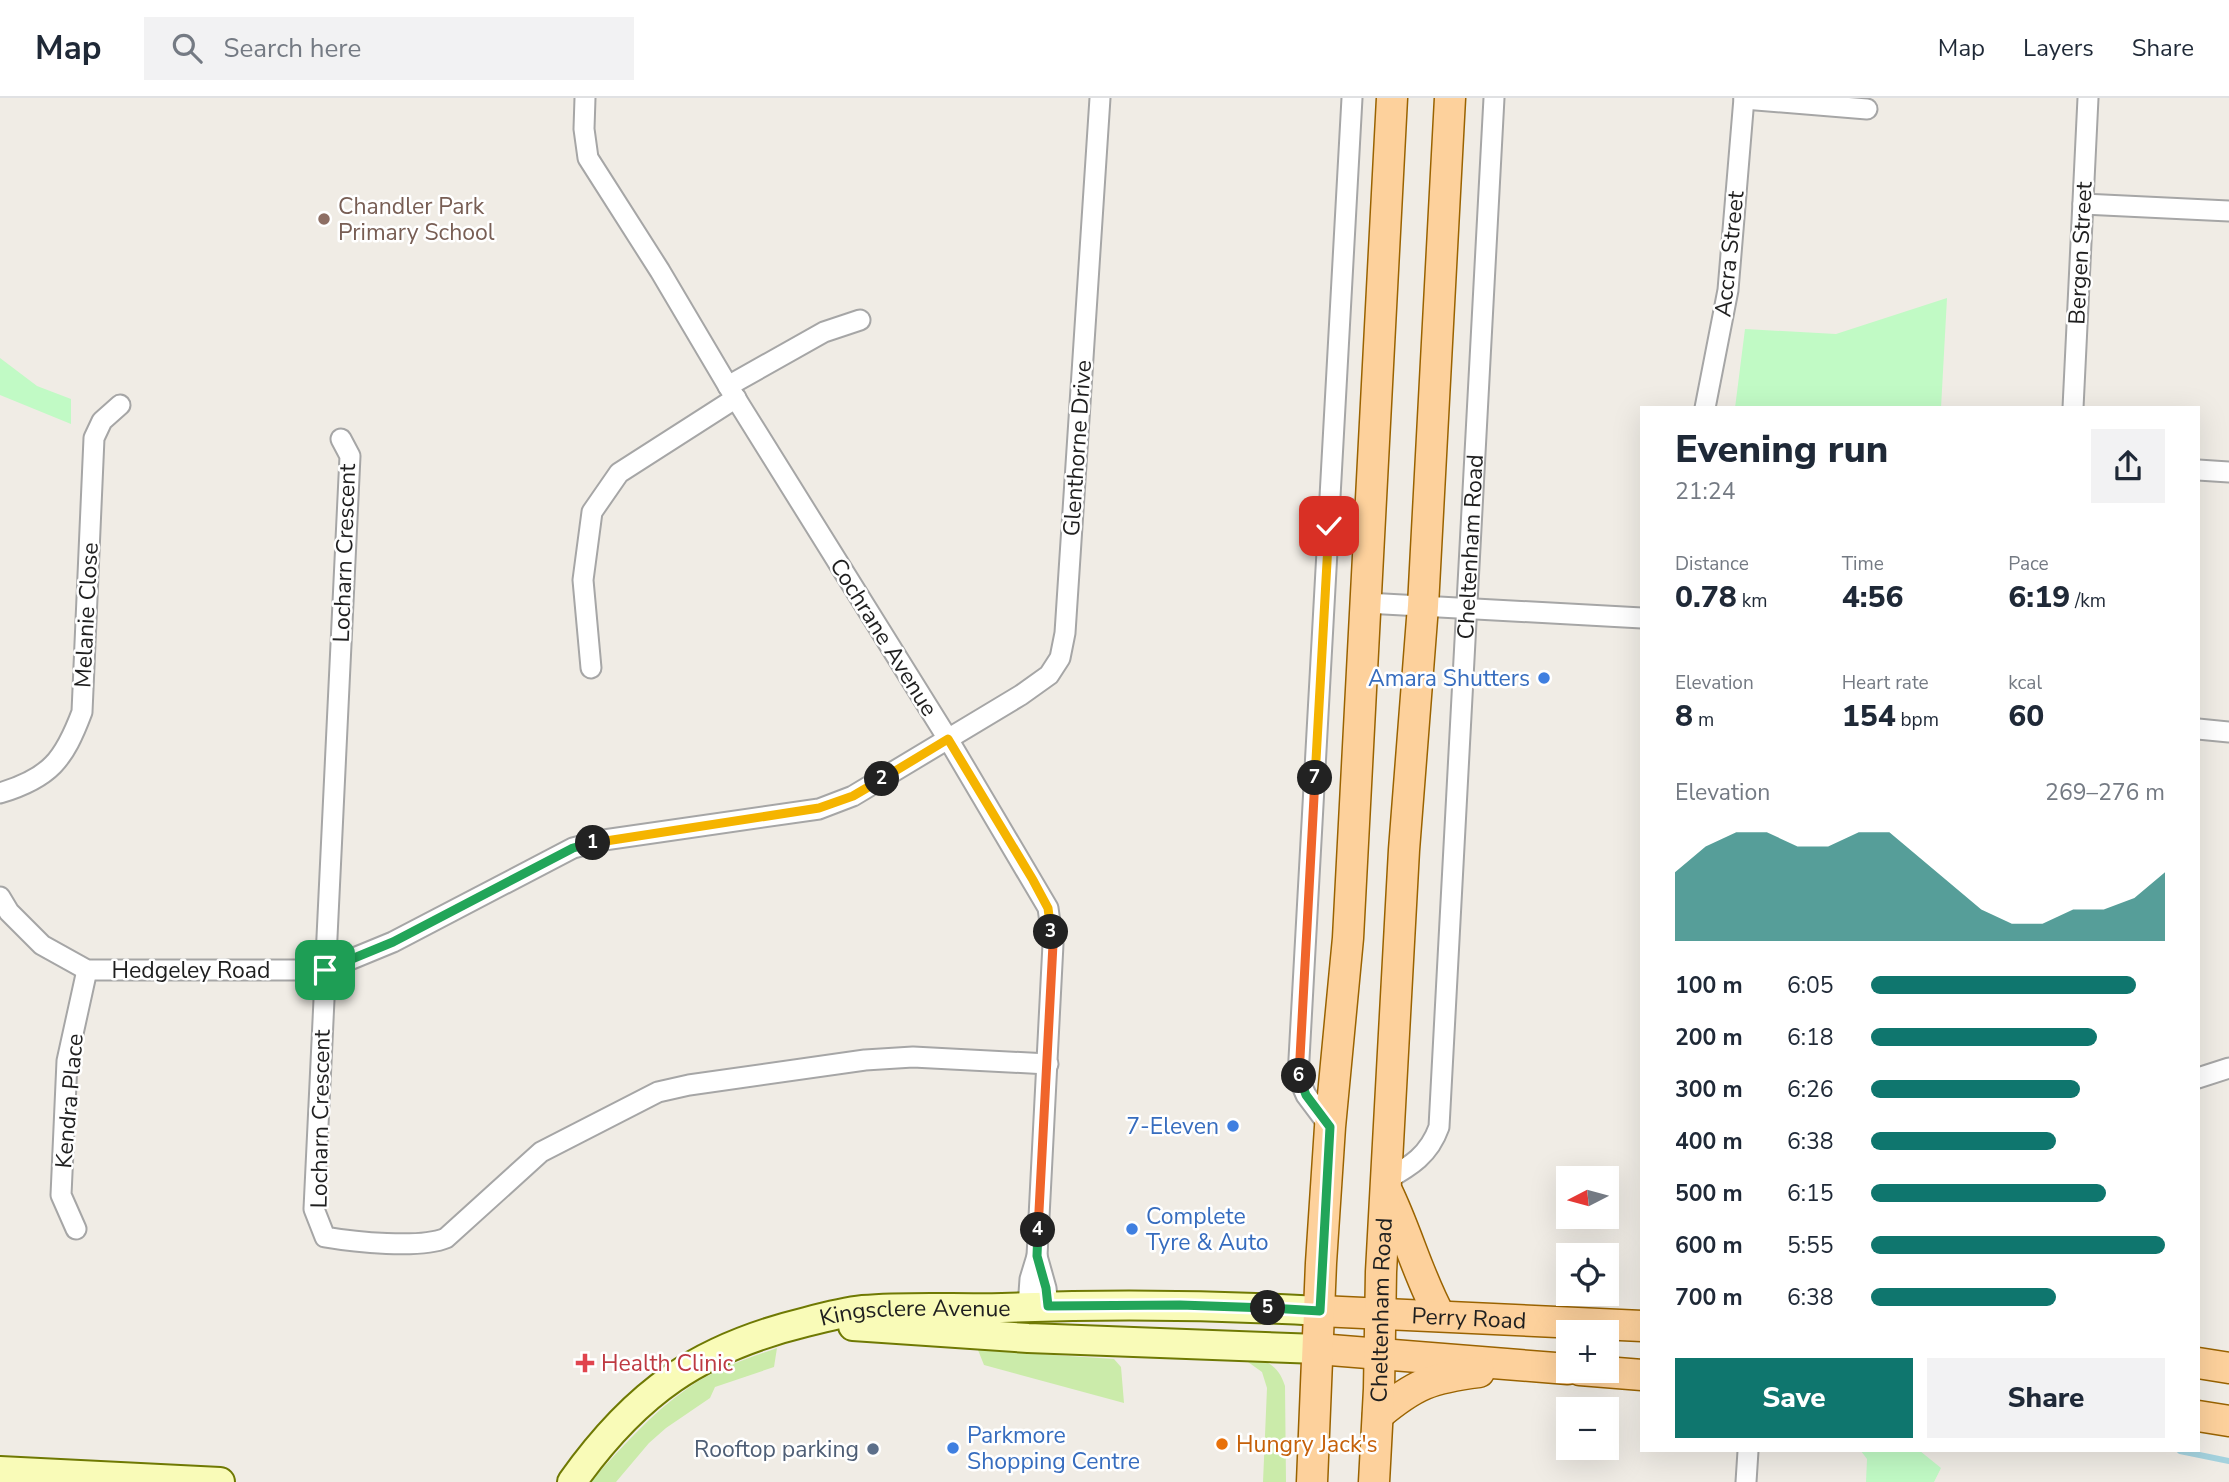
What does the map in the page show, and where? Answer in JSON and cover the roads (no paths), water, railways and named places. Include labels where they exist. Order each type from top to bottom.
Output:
[{"type":"main road","points":[[1312,1482],[1330,1127],[1347,951],[1392,98]]},
{"type":"main road","name":"Cheltenham Road","points":[[1374,1482],[1386,1184],[1404,864],[1423,606],[1450,98]]},
{"type":"main road","points":[[1386,1184],[1404,1224],[1424,1287],[1440,1317]]},
{"type":"main road","points":[[1150,1342],[1153,1305]]},
{"type":"main road","name":"Kingsclere Avenue","points":[[572,1482],[593,1452],[625,1416],[671,1377],[728,1346],[760,1334],[846,1312],[1153,1305],[1320,1311]]},
{"type":"main road","points":[[1028,1338],[1038,1307]]},
{"type":"main road","name":"Perry Road","points":[[1320,1311],[1640,1326]]},
{"type":"main road","name":"Kingsclere Avenue","points":[[804,1322],[1028,1338],[1318,1349]]},
{"type":"main road","name":"Perry Road","points":[[1318,1349],[1556,1368]]},
{"type":"main road","points":[[2200,1363],[2229,1368]]},
{"type":"main road","points":[[1378,1415],[1416,1387],[1437,1379],[1531,1366]]},
{"type":"main road","points":[[1619,1373],[1640,1375]]},
{"type":"main road","points":[[2200,1416],[2229,1421]]},
{"type":"main road","points":[[0,1471],[220,1482]]},
{"type":"street","name":"Cochrane Avenue","points":[[585,98],[584,129],[588,158],[948,739],[1048,908],[1053,944],[1037,1256],[1046,1288],[1038,1307]]},
{"type":"street","name":"Glenthorne Drive","points":[[948,739],[1049,675],[1060,658],[1065,633],[1100,98]]},
{"type":"street","points":[[1330,1127],[1306,1095],[1298,1077],[1352,98]]},
{"type":"street","name":"Cheltenham Road","points":[[1386,1184],[1424,1156],[1439,1127],[1494,98]]},
{"type":"street","points":[[1744,98],[1867,108]]},
{"type":"street","name":"Accra Street","points":[[1705,406],[1728,290],[1744,98]]},
{"type":"street","name":"Bergen Street","points":[[2073,406],[2088,98]]},
{"type":"street","points":[[2083,205],[2229,211]]},
{"type":"street","points":[[591,668],[583,580],[592,512],[619,473],[732,392],[824,332],[860,320]]},
{"type":"street","name":"Melanie Close","points":[[0,793],[24,786],[52,768],[71,742],[82,712],[94,438],[102,421],[120,405]]},
{"type":"street","name":"Locharn Crescent","points":[[341,439],[349,456],[314,1209],[325,1237],[341,1240],[434,1243],[446,1238],[541,1152],[658,1092],[689,1085],[865,1060],[913,1057],[1048,1064]]},
{"type":"street","points":[[2200,470],[2229,472]]},
{"type":"street","points":[[1366,603],[1640,618]]},
{"type":"street","points":[[2200,729],[2229,732]]},
{"type":"street","name":"Hedgeley Road","points":[[0,897],[9,912],[42,945],[86,970],[325,970],[393,942],[573,848],[604,840],[819,808],[853,796],[948,739]]},
{"type":"street","name":"Kendra Place","points":[[76,1229],[61,1195],[67,1062],[86,970]]},
{"type":"street","points":[[2200,1077],[2229,1068]]},
{"type":"street","points":[[1746,1482],[1748,1452]]},
{"type":"waterway","points":[[2185,1452],[2229,1461]]},
{"type":"place","name":"Chandler Park Primary School","points":[[324,219]]},
{"type":"place","name":"Amara Shutters","points":[[1544,678]]},
{"type":"place","name":"7-Eleven","points":[[1233,1126]]},
{"type":"place","name":"Complete Tyre & Auto","points":[[1132,1229]]},
{"type":"place","name":"Health Clinic","points":[[585,1363]]},
{"type":"place","name":"Hungry Jack's","points":[[1222,1444]]},
{"type":"place","name":"Parkmore Shopping Centre","points":[[953,1448]]},
{"type":"place","name":"Rooftop parking","points":[[873,1449]]}]
